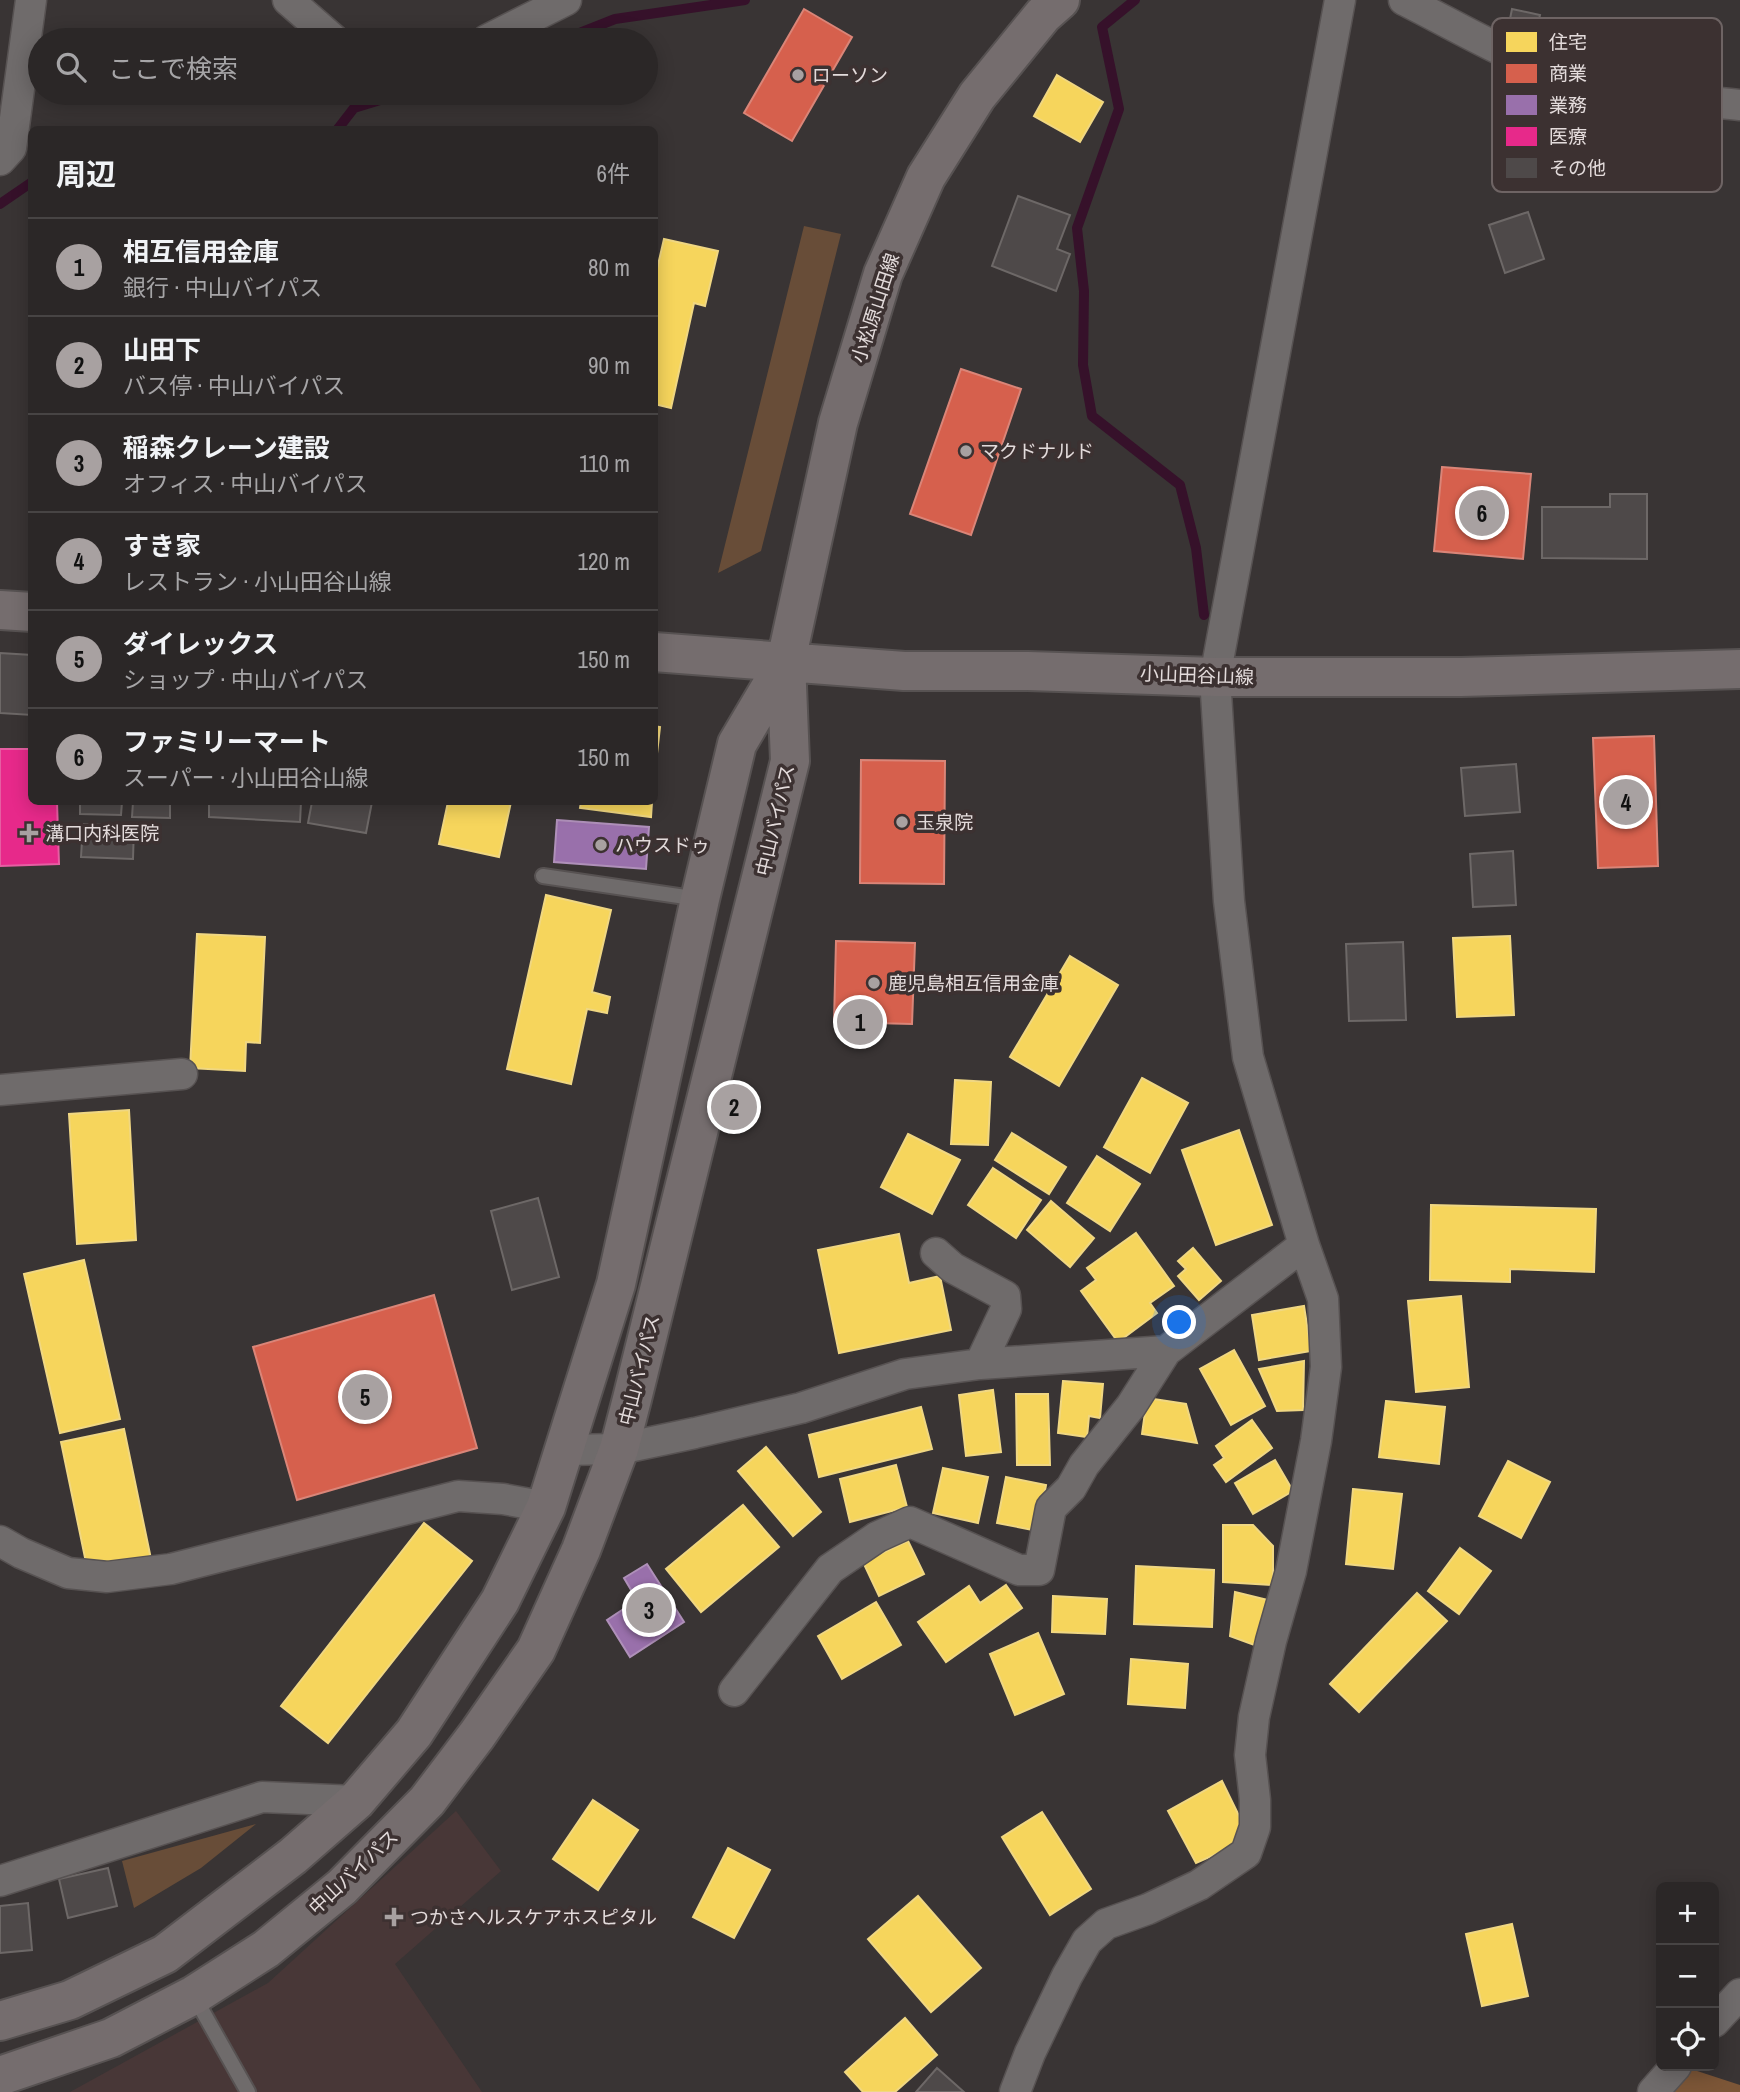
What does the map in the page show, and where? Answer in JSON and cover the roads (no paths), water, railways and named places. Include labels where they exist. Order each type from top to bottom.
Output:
[{"type":"street","points":[[0,160],[11,148],[31,0]]},
{"type":"street","points":[[288,0],[320,28]]},
{"type":"street","points":[[511,28],[566,0]]},
{"type":"street","name":"小松原山田線","points":[[786,661],[838,423],[883,274],[926,177],[976,96],[1044,15],[1060,0]]},
{"type":"street","points":[[1015,2092],[1030,2053],[1087,1941],[1106,1924],[1148,1909],[1199,1885],[1246,1853],[1255,1827],[1250,1755],[1254,1717],[1271,1641],[1291,1571],[1316,1441],[1326,1367],[1324,1299],[1304,1245],[1248,1057],[1229,901],[1215,677],[1340,0]]},
{"type":"street","points":[[1404,0],[1492,44]]},
{"type":"street","points":[[1722,103],[1740,105]]},
{"type":"street","points":[[0,610],[28,612]]},
{"type":"street","name":"小山田谷山線","points":[[658,652],[904,671],[1028,671],[1215,677],[1461,677],[1740,669]]},
{"type":"street","points":[[0,2021],[69,2000],[165,1954],[293,1856],[356,1801],[414,1733],[500,1601],[546,1507],[616,1284],[700,899],[737,744],[786,661]]},
{"type":"street","name":"中山バイパス","points":[[0,2076],[111,2038],[194,1995],[266,1949],[342,1887],[427,1801],[536,1650],[582,1550],[619,1449],[790,761],[786,661]]},
{"type":"street","points":[[0,1090],[183,1074]]},
{"type":"street","points":[[734,1691],[830,1569],[877,1537],[910,1522],[1018,1570],[1039,1570],[1051,1508],[1071,1488],[1084,1465],[1131,1406],[1166,1351],[1304,1245]]},
{"type":"street","points":[[936,1254],[953,1268],[1005,1296],[1006,1309],[980,1364]]},
{"type":"street","points":[[564,1450],[619,1449],[801,1408],[905,1374],[980,1364],[1166,1351]]},
{"type":"street","points":[[0,1541],[68,1573],[107,1577],[171,1569],[458,1496],[503,1499],[546,1507]]},
{"type":"street","points":[[0,1881],[262,1797],[356,1801]]},
{"type":"street","points":[[165,1954],[194,1995]]},
{"type":"street","points":[[1719,2017],[1740,1994]]},
{"type":"street","points":[[1653,2092],[1672,2071]]},
{"type":"lane","points":[[543,876],[700,899]]},
{"type":"lane","points":[[194,1995],[248,2092]]},
{"type":"waterway","points":[[592,28],[615,19],[745,0]]},
{"type":"waterway","points":[[1135,0],[1102,27],[1119,109],[1077,228],[1084,291],[1083,365],[1092,416],[1180,485],[1196,548],[1204,615]]},
{"type":"waterway","points":[[340,126],[354,108],[364,105]]},
{"type":"waterway","points":[[0,204],[28,185]]},
{"type":"place","name":"ローソン","points":[[798,75]]},
{"type":"place","name":"マクドナルド","points":[[966,451]]},
{"type":"place","name":"ファミリーマート","points":[[1482,513]]},
{"type":"place","name":"すき家","points":[[1626,802]]},
{"type":"place","name":"玉泉院","points":[[902,822]]},
{"type":"place","name":"溝口内科医院","points":[[29,833]]},
{"type":"place","name":"ハウスドゥ","points":[[601,845]]},
{"type":"place","name":"鹿児島相互信用金庫","points":[[874,983]]},
{"type":"place","name":"相互信用金庫","points":[[860,1022]]},
{"type":"place","name":"山田下","points":[[734,1107]]},
{"type":"place","name":"ダイレックス","points":[[365,1397]]},
{"type":"place","name":"稲森クレーン建設","points":[[649,1610]]},
{"type":"place","name":"つかさヘルスケアホスピタル","points":[[394,1917]]}]
